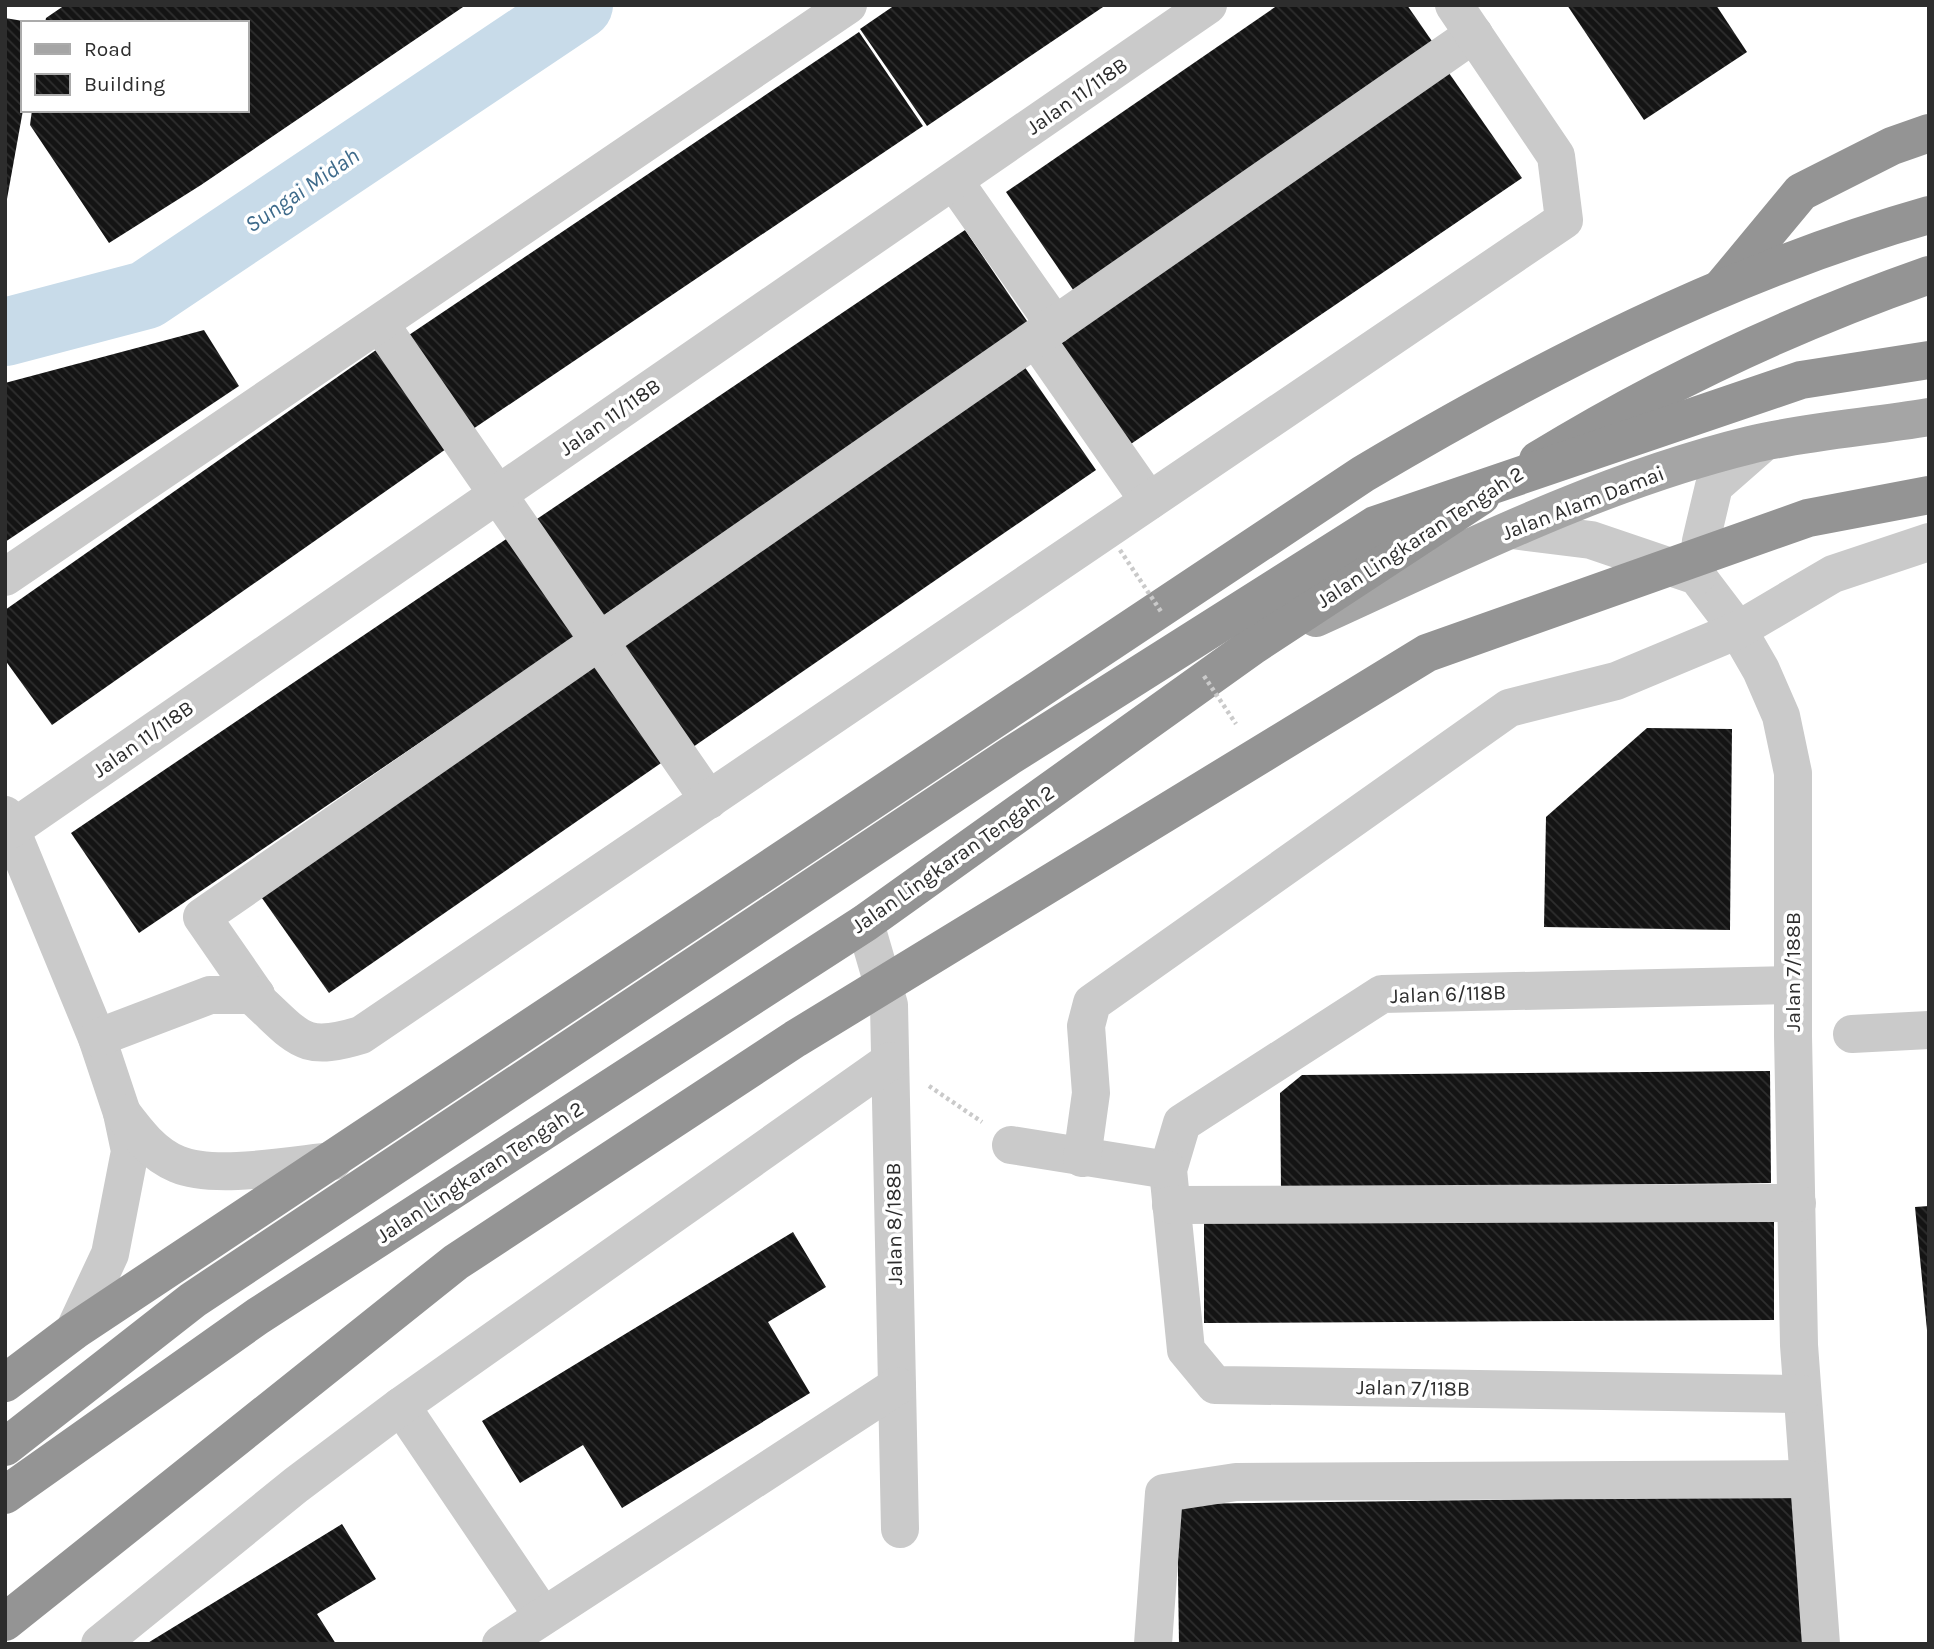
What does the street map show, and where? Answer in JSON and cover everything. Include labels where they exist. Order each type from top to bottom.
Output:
[{"type":"highway","points":[[1722,287],[1801,192],[1892,146],[1929,133]]},
{"type":"highway","points":[[5,1383],[74,1331],[1363,474],[1510,390],[1722,287],[1929,215]]},
{"type":"highway","name":"Jalan Lingkaran Tengah 2","points":[[5,1495],[258,1316],[865,923],[1254,645],[1490,490],[1630,407],[1788,329],[1929,275]]},
{"type":"highway","points":[[5,1447],[193,1300],[1010,756],[1375,525],[1801,380],[1929,360]]},
{"type":"highway","points":[[5,1622],[456,1262],[795,1039],[1427,653],[1808,518],[1929,495]]},
{"type":"main road","name":"Jalan Alam Damai","points":[[1254,645],[1511,530],[1629,482],[1763,443],[1929,416]]},
{"type":"street","points":[[5,577],[848,5]]},
{"type":"street","name":"Jalan 11/118B","points":[[8,822],[498,494],[1208,5]]},
{"type":"street","points":[[1464,20],[1556,156],[1564,220],[361,1035],[332,1044],[303,1041],[257,1000],[202,917],[1045,332],[1464,20]]},
{"type":"street","points":[[954,181],[1149,501]]},
{"type":"street","points":[[380,324],[709,800]]},
{"type":"street","points":[[1511,530],[1591,540],[1697,576],[1701,541],[1714,486],[1763,443]]},
{"type":"street","points":[[1082,1158],[1091,1093],[1086,1026],[1092,1003],[1509,708],[1616,681],[1738,630],[1833,574],[1929,541]]},
{"type":"street","name":"Jalan 7/188B","points":[[1697,576],[1738,630],[1761,670],[1782,716],[1793,773],[1793,985],[1802,1394],[1821,1644]]},
{"type":"street","points":[[8,822],[97,1038],[122,1113],[130,1151],[110,1254],[74,1331]]},
{"type":"street","name":"Jalan 8/188B","points":[[865,923],[889,1005],[900,1528]]},
{"type":"street","name":"Jalan 6/118B","points":[[1169,1188],[1182,1123],[1382,994],[1793,985]]},
{"type":"street","points":[[97,1038],[210,995],[256,995]]},
{"type":"street","points":[[1852,1034],[1929,1030]]},
{"type":"street","points":[[100,1644],[296,1485],[401,1406],[890,1060]]},
{"type":"street","points":[[122,1113],[148,1146],[178,1165],[228,1171],[333,1161]]},
{"type":"street","points":[[1012,1145],[1082,1158],[1147,1165],[1169,1188],[1797,1203]]},
{"type":"street","name":"Jalan 7/118B","points":[[1169,1188],[1186,1350],[1215,1385],[1802,1394]]},
{"type":"street","points":[[501,1644],[897,1386]]},
{"type":"street","points":[[401,1406],[543,1616]]},
{"type":"street","points":[[1153,1644],[1164,1493],[1236,1482],[1808,1479]]},
{"type":"path","points":[[890,1060],[961,1106],[1012,1145]]},
{"type":"building","points":[[65,5],[466,5],[201,185],[109,243],[30,125],[32,112],[248,112],[248,21],[45,21]]},
{"type":"building","points":[[895,5],[1106,5],[927,126],[860,29]]},
{"type":"building","points":[[1278,5],[1407,5],[1436,47],[1076,294],[1006,192]]},
{"type":"building","points":[[1567,5],[1716,5],[1747,52],[1644,120]]},
{"type":"building","points":[[5,18],[23,21],[23,112],[7,199]]},
{"type":"building","points":[[859,32],[923,126],[467,433],[403,339]]},
{"type":"building","points":[[1449,73],[1522,178],[1122,450],[1049,344]]},
{"type":"building","points":[[965,230],[1031,327],[597,620],[531,523]]},
{"type":"building","points":[[204,330],[239,386],[5,542],[5,383]]},
{"type":"building","points":[[376,350],[446,449],[52,725],[5,660],[5,610]]},
{"type":"building","points":[[1024,366],[1096,470],[693,747],[621,643]]},
{"type":"building","points":[[515,533],[583,632],[139,933],[71,833]]},
{"type":"building","points":[[592,659],[664,761],[329,993],[257,891]]},
{"type":"building","points":[[1647,728],[1732,729],[1730,930],[1544,927],[1546,817]]},
{"type":"building","points":[[1770,1071],[1771,1183],[1281,1188],[1280,1093],[1302,1075]]},
{"type":"building","points":[[1929,1206],[1929,1330],[1927,1330],[1915,1207]]},
{"type":"building","points":[[1774,1210],[1774,1320],[1204,1323],[1204,1213]]},
{"type":"building","points":[[793,1232],[826,1287],[768,1322],[810,1393],[622,1508],[583,1445],[520,1483],[482,1421]]},
{"type":"building","points":[[1804,1496],[1806,1644],[1179,1644],[1177,1504]]},
{"type":"building","points":[[342,1524],[376,1579],[317,1614],[336,1644],[146,1644]]},
{"type":"waterway","name":"Sungai Midah","points":[[5,332],[146,295],[579,5]]}]
